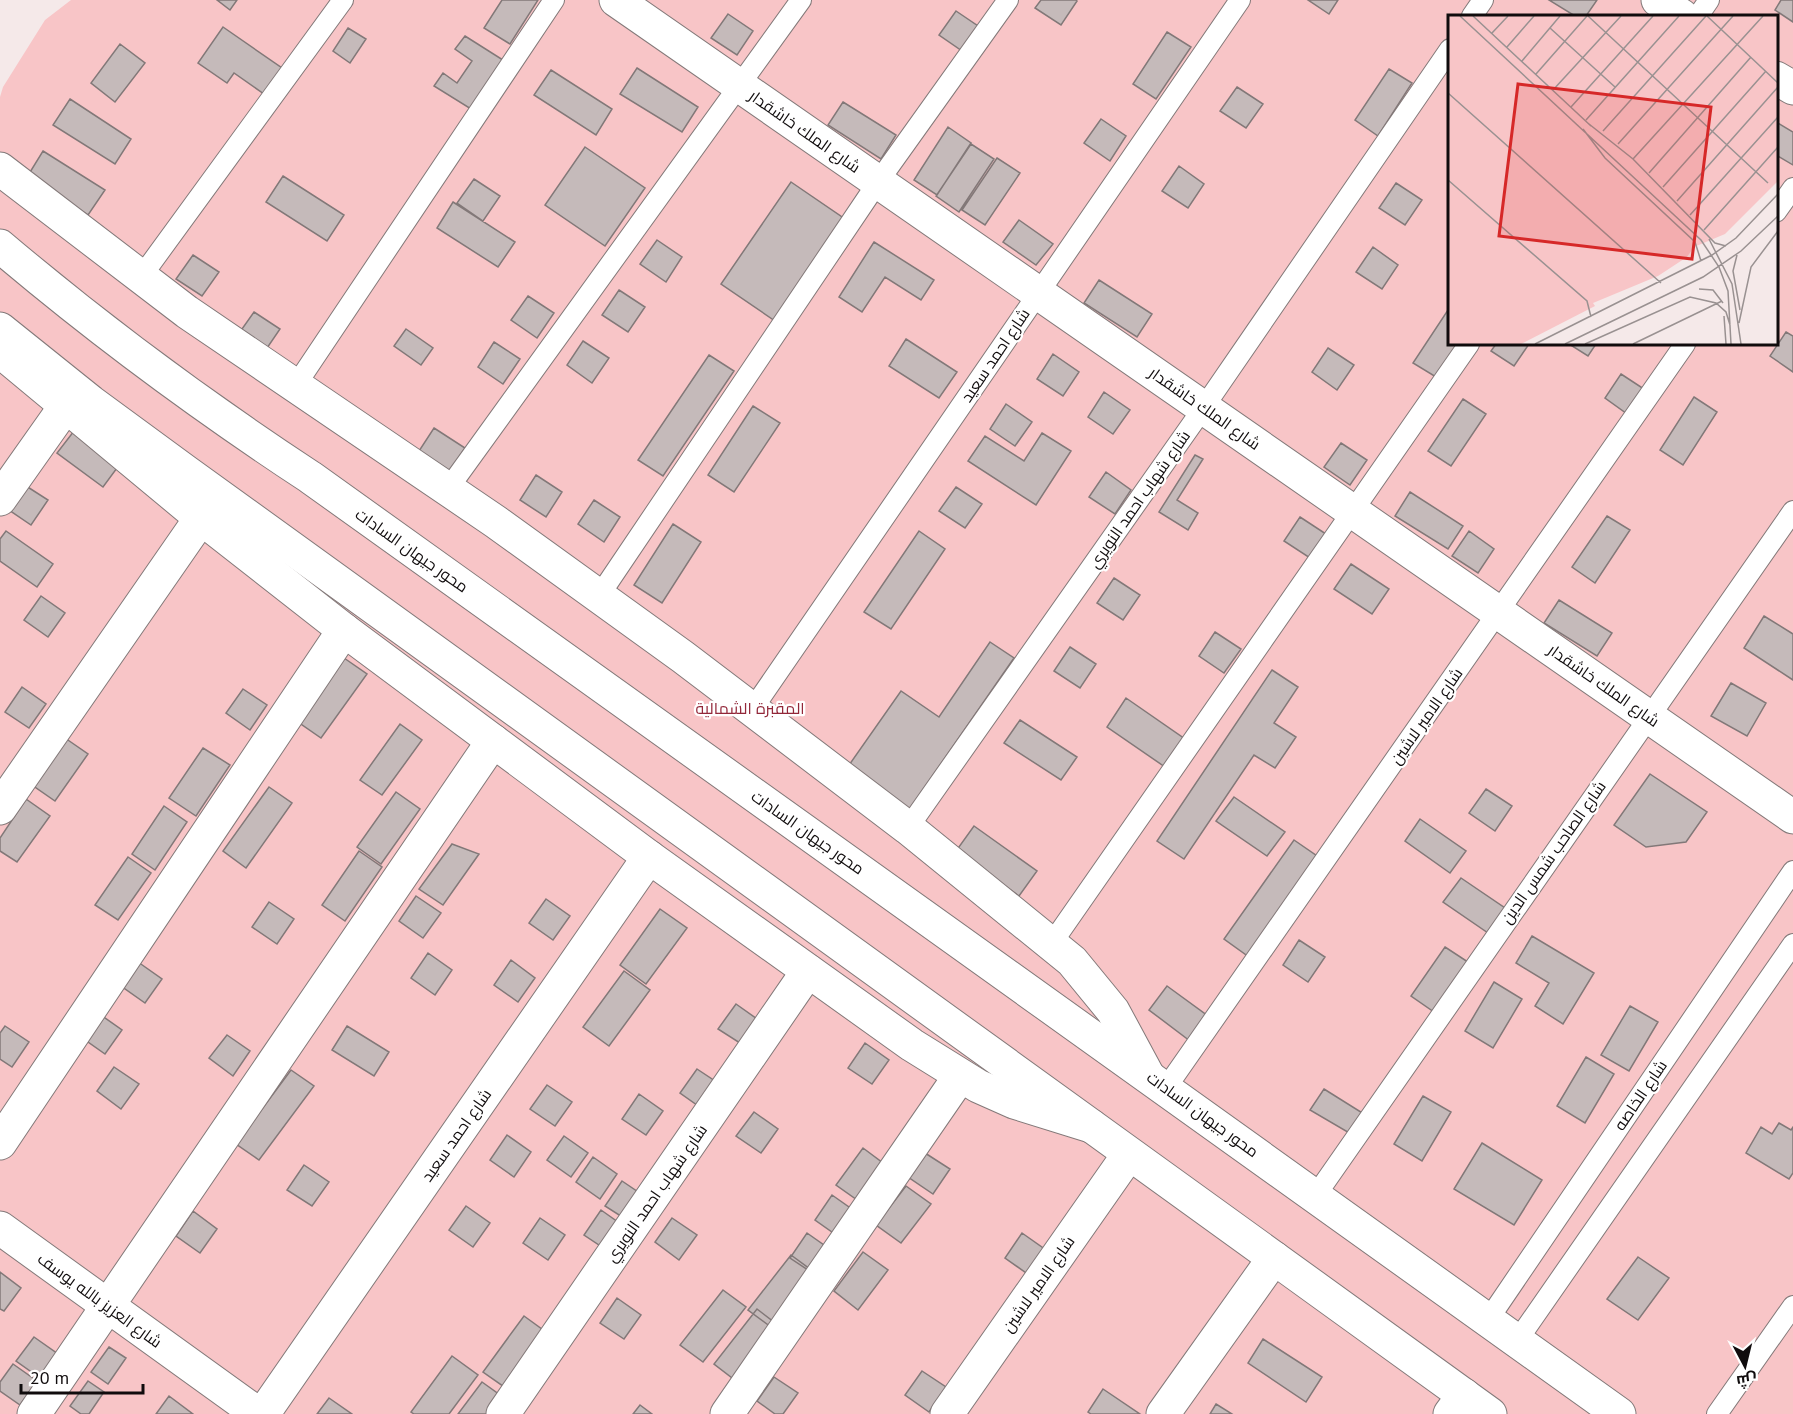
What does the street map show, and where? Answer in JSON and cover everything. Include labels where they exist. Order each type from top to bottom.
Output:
[{"type":"main road","name":"شارع الملك خاشقدار","points":[[616,0],[1793,817]]},
{"type":"main road","points":[[1658,0],[1680,15]]},
{"type":"main road","points":[[1778,79],[1793,88]]},
{"type":"main road","points":[[0,169],[187,312],[448,489],[598,596],[908,828],[1052,943],[1094,985],[1157,1081]]},
{"type":"main road","name":"محور جيهان السادات","points":[[0,246],[68,304],[173,384],[320,484],[1157,1081],[1619,1414]]},
{"type":"main road","points":[[0,329],[91,402],[1274,1258],[1468,1408]]},
{"type":"main road","points":[[0,351],[201,518],[344,630],[649,857],[808,971],[960,1076],[1014,1102],[1091,1126]]},
{"type":"main road","points":[[0,499],[65,407]]},
{"type":"main road","points":[[0,808],[201,518]]},
{"type":"main road","points":[[0,1143],[344,630]]},
{"type":"main road","points":[[34,1414],[493,741]]},
{"type":"main road","name":"شارع احمد سعيد","points":[[263,1414],[649,857]]},
{"type":"main road","name":"شارع شهاب احمد النويري","points":[[503,1414],[808,971]]},
{"type":"main road","points":[[727,1414],[960,1076]]},
{"type":"main road","name":"شارع الامير لاشين","points":[[947,1414],[1129,1154]]},
{"type":"main road","name":"شارع العزيز بالله يوسف","points":[[0,1228],[258,1414]]},
{"type":"main road","points":[[1164,1414],[1274,1258]]},
{"type":"lane","points":[[141,278],[342,0]]},
{"type":"lane","points":[[296,385],[554,0]]},
{"type":"lane","points":[[448,489],[741,87],[801,0]]},
{"type":"lane","points":[[598,596],[878,182],[1008,0]]},
{"type":"lane","name":"شارع احمد سعيد","points":[[752,710],[1240,0]]},
{"type":"lane","points":[[1473,15],[1483,0]]},
{"type":"lane","points":[[1699,15],[1709,0]]},
{"type":"lane","name":"شارع شهاب احمد النويري","points":[[908,828],[1203,407],[1448,50]]},
{"type":"lane","points":[[1778,209],[1793,188]]},
{"type":"lane","points":[[1052,943],[1468,345]]},
{"type":"lane","name":"شارع الامير لاشين","points":[[1157,1081],[1499,612],[1684,345]]},
{"type":"lane","name":"شارع الصاحب شمس الدين","points":[[1316,1195],[1793,511]]},
{"type":"lane","name":"شارع الخاصه","points":[[1488,1320],[1793,871]]},
{"type":"lane","points":[[1517,1341],[1793,944]]},
{"type":"lane","points":[[1717,1414],[1793,1306]]},
{"type":"green space","name":"المقبرة الشمالية","points":[[71,0],[1793,0],[1793,1414],[0,1414],[0,97],[3,87],[45,20]]},
{"type":"building","points":[[217,0],[237,0],[230,10]]},
{"type":"building","points":[[502,0],[538,0],[510,44],[484,28]]},
{"type":"building","points":[[1041,0],[1077,1],[1061,25],[1035,8]]},
{"type":"building","points":[[1308,0],[1338,0],[1329,14]]},
{"type":"building","points":[[1549,0],[1597,0],[1587,15],[1573,15]]},
{"type":"building","points":[[1781,0],[1793,0],[1793,22],[1775,10]]},
{"type":"building","points":[[956,11],[981,28],[965,53],[939,35]]},
{"type":"building","points":[[728,14],[753,31],[737,55],[711,38]]},
{"type":"building","points":[[223,27],[282,68],[264,94],[234,73],[227,83],[198,63]]},
{"type":"building","points":[[348,28],[366,39],[350,63],[333,51]]},
{"type":"building","points":[[1167,32],[1191,47],[1156,99],[1133,84]]},
{"type":"building","points":[[465,36],[503,60],[471,109],[434,86],[443,73],[457,83],[472,61],[455,49]]},
{"type":"building","points":[[120,44],[145,63],[115,102],[91,83]]},
{"type":"building","points":[[637,68],[698,107],[682,132],[620,94]]},
{"type":"building","points":[[1389,69],[1412,83],[1378,136],[1355,120]]},
{"type":"building","points":[[551,70],[612,109],[596,135],[534,95]]},
{"type":"building","points":[[1237,87],[1263,104],[1246,128],[1220,111]]},
{"type":"building","points":[[70,99],[131,139],[115,164],[53,125]]},
{"type":"building","points":[[843,102],[896,135],[881,159],[828,125]]},
{"type":"building","points":[[1101,119],[1126,136],[1110,161],[1084,143]]},
{"type":"building","points":[[1778,123],[1793,132],[1793,165],[1778,156]]},
{"type":"building","points":[[948,127],[971,143],[937,195],[914,180]]},
{"type":"building","points":[[971,144],[994,159],[959,212],[936,196]]},
{"type":"building","points":[[585,147],[645,188],[605,246],[545,205]]},
{"type":"building","points":[[43,151],[105,190],[88,215],[27,177]]},
{"type":"building","points":[[997,158],[1020,173],[985,225],[962,210]]},
{"type":"building","points":[[1179,166],[1204,184],[1188,208],[1162,191]]},
{"type":"building","points":[[283,176],[344,215],[327,241],[266,202]]},
{"type":"building","points":[[474,179],[500,196],[483,221],[457,203]]},
{"type":"building","points":[[791,182],[845,219],[775,321],[721,284]]},
{"type":"building","points":[[1396,183],[1422,200],[1405,225],[1379,208]]},
{"type":"building","points":[[453,202],[515,242],[498,267],[437,228]]},
{"type":"building","points":[[1019,220],[1053,244],[1036,265],[1003,242]]},
{"type":"building","points":[[657,240],[682,257],[666,282],[640,264]]},
{"type":"building","points":[[874,242],[934,280],[921,300],[885,277],[862,312],[839,297]]},
{"type":"building","points":[[1373,247],[1398,265],[1382,289],[1356,272]]},
{"type":"building","points":[[193,255],[219,272],[202,296],[176,279]]},
{"type":"building","points":[[1099,280],[1152,314],[1137,337],[1084,303]]},
{"type":"building","points":[[619,290],[645,307],[628,332],[602,315]]},
{"type":"building","points":[[528,296],[554,313],[537,338],[511,320]]},
{"type":"building","points":[[1448,310],[1448,345],[1458,345],[1436,377],[1413,363]]},
{"type":"building","points":[[254,312],[280,329],[263,354],[237,336]]},
{"type":"building","points":[[406,329],[433,348],[421,365],[394,346]]},
{"type":"building","points":[[1786,332],[1793,336],[1793,372],[1770,356]]},
{"type":"building","points":[[906,339],[957,372],[939,398],[889,366]]},
{"type":"building","points":[[583,341],[609,358],[592,383],[567,365]]},
{"type":"building","points":[[494,342],[520,359],[503,384],[478,367]]},
{"type":"building","points":[[1495,345],[1528,345],[1514,366],[1491,351]]},
{"type":"building","points":[[1571,345],[1595,345],[1588,356]]},
{"type":"building","points":[[1328,348],[1354,365],[1337,390],[1312,372]]},
{"type":"building","points":[[1053,354],[1079,372],[1063,396],[1037,379]]},
{"type":"building","points":[[709,355],[734,371],[663,476],[638,460]]},
{"type":"building","points":[[1621,374],[1647,391],[1630,416],[1605,398]]},
{"type":"building","points":[[1104,392],[1130,410],[1113,434],[1088,417]]},
{"type":"building","points":[[1694,397],[1717,412],[1683,465],[1660,450]]},
{"type":"building","points":[[1463,399],[1486,414],[1451,466],[1428,451]]},
{"type":"building","points":[[1006,404],[1032,422],[1015,446],[990,429]]},
{"type":"building","points":[[753,406],[780,423],[734,492],[708,475]]},
{"type":"building","points":[[434,428],[465,448],[450,471],[419,451]]},
{"type":"building","points":[[74,431],[120,464],[103,487],[57,453]]},
{"type":"building","points":[[1042,433],[1071,451],[1036,505],[968,461],[985,436],[1024,461]]},
{"type":"building","points":[[1341,443],[1367,460],[1350,485],[1324,467]]},
{"type":"building","points":[[1195,455],[1203,459],[1177,500],[1198,513],[1188,530],[1159,512]]},
{"type":"building","points":[[1106,472],[1131,490],[1115,514],[1089,497]]},
{"type":"building","points":[[536,475],[562,492],[546,517],[520,500]]},
{"type":"building","points":[[23,484],[48,500],[31,525],[6,508]]},
{"type":"building","points":[[956,487],[982,504],[965,528],[939,511]]},
{"type":"building","points":[[1410,492],[1463,526],[1448,549],[1395,516]]},
{"type":"building","points":[[594,500],[620,517],[604,542],[578,524]]},
{"type":"building","points":[[1607,516],[1630,530],[1595,583],[1572,567]]},
{"type":"building","points":[[1300,517],[1326,534],[1310,558],[1284,541]]},
{"type":"building","points":[[673,524],[701,542],[662,603],[634,585]]},
{"type":"building","points":[[6,531],[53,564],[37,587],[0,561],[0,539]]},
{"type":"building","points":[[919,531],[945,549],[891,629],[864,612]]},
{"type":"building","points":[[1469,531],[1494,549],[1478,573],[1452,556]]},
{"type":"building","points":[[1351,564],[1389,589],[1372,614],[1334,589]]},
{"type":"building","points":[[1114,578],[1140,595],[1123,620],[1097,603]]},
{"type":"building","points":[[41,596],[65,613],[48,637],[24,620]]},
{"type":"building","points":[[1559,600],[1612,633],[1597,656],[1544,623]]},
{"type":"building","points":[[1764,616],[1793,634],[1793,680],[1744,648]]},
{"type":"building","points":[[1215,632],[1241,649],[1224,673],[1199,656]]},
{"type":"building","points":[[990,642],[1014,658],[909,810],[847,768],[901,691],[939,717]]},
{"type":"building","points":[[1070,647],[1096,664],[1080,688],[1054,671]]},
{"type":"building","points":[[344,658],[367,674],[321,738],[298,722]]},
{"type":"building","points":[[1272,670],[1298,687],[1274,723],[1296,737],[1275,768],[1254,755],[1184,859],[1157,841]]},
{"type":"building","points":[[1731,683],[1766,703],[1747,736],[1711,716]]},
{"type":"building","points":[[22,687],[46,704],[29,728],[5,712]]},
{"type":"building","points":[[243,689],[267,705],[250,730],[226,713]]},
{"type":"building","points":[[1126,698],[1185,739],[1165,767],[1107,727]]},
{"type":"building","points":[[1020,720],[1077,757],[1061,780],[1004,743]]},
{"type":"building","points":[[400,724],[422,740],[382,795],[360,780]]},
{"type":"building","points":[[65,738],[88,754],[55,801],[32,785]]},
{"type":"building","points":[[203,748],[230,765],[196,816],[169,798]]},
{"type":"building","points":[[1650,774],[1707,812],[1686,842],[1646,847],[1614,825]]},
{"type":"building","points":[[269,787],[292,803],[246,868],[223,851]]},
{"type":"building","points":[[1486,789],[1512,806],[1495,831],[1469,813]]},
{"type":"building","points":[[396,792],[420,809],[381,864],[357,847]]},
{"type":"building","points":[[1234,797],[1285,832],[1267,856],[1216,821]]},
{"type":"building","points":[[26,799],[50,816],[17,862],[0,851],[0,838]]},
{"type":"building","points":[[164,806],[187,822],[155,870],[132,854]]},
{"type":"building","points":[[1420,819],[1466,851],[1450,873],[1405,841]]},
{"type":"building","points":[[974,826],[1037,871],[1019,896],[956,851]]},
{"type":"building","points":[[1294,840],[1320,858],[1249,957],[1224,939]]},
{"type":"building","points":[[452,844],[479,854],[443,905],[419,889]]},
{"type":"building","points":[[359,851],[382,867],[345,921],[322,905]]},
{"type":"building","points":[[128,857],[151,873],[118,920],[95,905]]},
{"type":"building","points":[[1461,878],[1508,910],[1491,935],[1443,902]]},
{"type":"building","points":[[416,896],[441,913],[423,938],[399,921]]},
{"type":"building","points":[[546,899],[570,916],[553,940],[529,923]]},
{"type":"building","points":[[269,902],[294,919],[277,944],[252,927]]},
{"type":"building","points":[[660,909],[687,928],[646,984],[620,965]]},
{"type":"building","points":[[1532,936],[1594,973],[1563,1024],[1535,1006],[1549,983],[1516,963]]},
{"type":"building","points":[[1299,940],[1325,957],[1308,982],[1283,965]]},
{"type":"building","points":[[1445,947],[1468,962],[1434,1012],[1411,996]]},
{"type":"building","points":[[428,953],[452,970],[435,995],[411,978]]},
{"type":"building","points":[[511,960],[535,978],[518,1002],[494,985]]},
{"type":"building","points":[[138,962],[162,979],[145,1003],[121,986]]},
{"type":"building","points":[[624,971],[650,990],[609,1046],[583,1027]]},
{"type":"building","points":[[1494,982],[1522,999],[1493,1048],[1465,1031]]},
{"type":"building","points":[[1167,986],[1208,1016],[1190,1041],[1149,1010]]},
{"type":"building","points":[[736,1004],[760,1021],[743,1045],[718,1029]]},
{"type":"building","points":[[1630,1006],[1658,1022],[1629,1071],[1601,1055]]},
{"type":"building","points":[[98,1013],[122,1030],[105,1054],[81,1037]]},
{"type":"building","points":[[5,1026],[29,1042],[12,1067],[0,1059],[0,1033]]},
{"type":"building","points":[[347,1026],[389,1052],[374,1076],[332,1050]]},
{"type":"building","points":[[227,1035],[250,1051],[233,1076],[209,1058]]},
{"type":"building","points":[[865,1043],[889,1060],[872,1084],[848,1068]]},
{"type":"building","points":[[1586,1057],[1614,1074],[1585,1123],[1557,1106]]},
{"type":"building","points":[[114,1067],[139,1084],[121,1109],[97,1091]]},
{"type":"building","points":[[697,1069],[721,1085],[704,1110],[680,1093]]},
{"type":"building","points":[[291,1070],[314,1086],[259,1160],[236,1144]]},
{"type":"building","points":[[547,1085],[572,1102],[555,1126],[530,1109]]},
{"type":"building","points":[[1324,1089],[1364,1114],[1351,1134],[1310,1110]]},
{"type":"building","points":[[639,1094],[663,1111],[646,1135],[622,1119]]},
{"type":"building","points":[[1423,1096],[1451,1112],[1422,1161],[1394,1144]]},
{"type":"building","points":[[754,1112],[778,1129],[761,1153],[736,1136]]},
{"type":"building","points":[[1779,1123],[1791,1130],[1793,1127],[1793,1173],[1789,1179],[1746,1153],[1761,1127],[1772,1134]]},
{"type":"building","points":[[507,1135],[531,1152],[514,1177],[490,1160]]},
{"type":"building","points":[[564,1136],[588,1153],[571,1177],[547,1160]]},
{"type":"building","points":[[1482,1143],[1542,1180],[1514,1225],[1454,1189]]},
{"type":"building","points":[[863,1148],[887,1166],[860,1202],[836,1185]]},
{"type":"building","points":[[925,1153],[950,1169],[933,1194],[908,1177]]},
{"type":"building","points":[[593,1157],[617,1174],[600,1199],[576,1182]]},
{"type":"building","points":[[304,1165],[329,1182],[312,1206],[287,1190]]},
{"type":"building","points":[[622,1181],[647,1198],[630,1222],[605,1206]]},
{"type":"building","points":[[906,1186],[931,1204],[901,1243],[876,1225]]},
{"type":"building","points":[[832,1195],[856,1212],[839,1237],[815,1220]]},
{"type":"building","points":[[466,1206],[490,1223],[473,1247],[449,1230]]},
{"type":"building","points":[[601,1210],[625,1227],[608,1251],[584,1235]]},
{"type":"building","points":[[193,1211],[217,1229],[200,1253],[176,1236]]},
{"type":"building","points":[[540,1218],[565,1235],[548,1260],[523,1243]]},
{"type":"building","points":[[672,1218],[697,1235],[679,1260],[655,1242]]},
{"type":"building","points":[[807,1233],[831,1250],[814,1274],[790,1258]]},
{"type":"building","points":[[1022,1233],[1046,1250],[1029,1275],[1005,1258]]},
{"type":"building","points":[[863,1252],[888,1270],[858,1310],[834,1291]]},
{"type":"building","points":[[791,1255],[814,1272],[771,1327],[748,1310]]},
{"type":"building","points":[[1638,1257],[1669,1278],[1638,1320],[1607,1299]]},
{"type":"building","points":[[0,1272],[21,1288],[4,1311],[0,1309]]},
{"type":"building","points":[[723,1290],[746,1307],[703,1362],[680,1345]]},
{"type":"building","points":[[617,1298],[641,1315],[624,1339],[600,1323]]},
{"type":"building","points":[[757,1309],[779,1326],[736,1381],[714,1364]]},
{"type":"building","points":[[524,1316],[550,1335],[510,1391],[483,1372]]},
{"type":"building","points":[[34,1337],[58,1354],[40,1378],[16,1361]]},
{"type":"building","points":[[1263,1339],[1322,1377],[1306,1402],[1248,1363]]},
{"type":"building","points":[[109,1347],[126,1358],[108,1384],[91,1372]]},
{"type":"building","points":[[452,1356],[478,1375],[449,1414],[414,1414],[411,1412]]},
{"type":"building","points":[[13,1364],[37,1381],[20,1405],[0,1391],[0,1382]]},
{"type":"building","points":[[922,1371],[946,1387],[929,1412],[905,1395]]},
{"type":"building","points":[[774,1377],[798,1393],[783,1414],[775,1414],[757,1401]]},
{"type":"building","points":[[88,1381],[104,1392],[89,1414],[81,1414],[70,1406]]},
{"type":"building","points":[[482,1382],[507,1400],[498,1414],[458,1414]]},
{"type":"building","points":[[1103,1389],[1140,1414],[1091,1414],[1088,1412]]},
{"type":"building","points":[[169,1396],[193,1414],[156,1414]]},
{"type":"building","points":[[329,1398],[352,1414],[317,1414]]},
{"type":"building","points":[[1216,1404],[1232,1414],[1210,1414]]},
{"type":"building","points":[[640,1405],[652,1414],[633,1414]]}]
